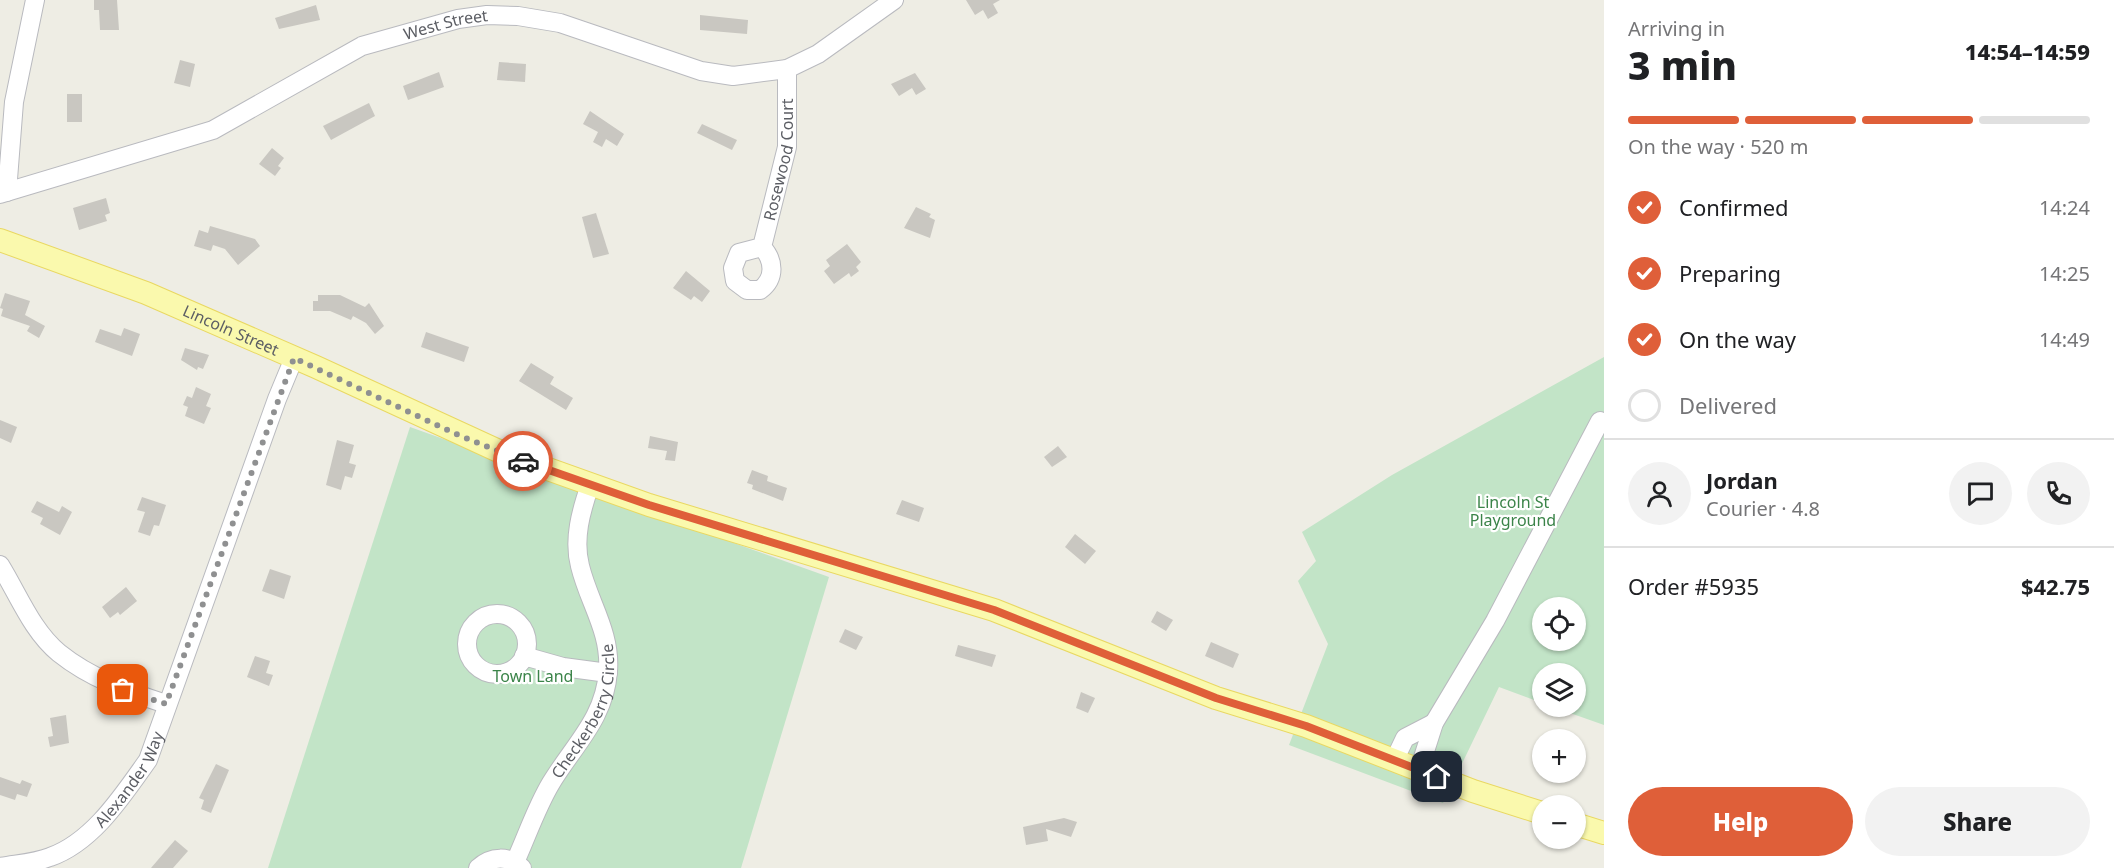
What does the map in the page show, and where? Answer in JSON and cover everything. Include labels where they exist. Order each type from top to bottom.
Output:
[{"type":"main road","name":"Lincoln Street","points":[[0,240],[146,293],[294,358],[456,434],[590,485],[994,610],[1216,698],[1306,726],[1419,770],[1532,810]]},
{"type":"main road","points":[[1586,827],[1604,833]]},
{"type":"street","points":[[3,193],[15,102],[35,0]]},
{"type":"street","name":"West Street","points":[[3,193],[213,130],[362,46],[458,18],[518,16],[561,23],[701,71],[733,76],[787,69],[818,54],[894,0]]},
{"type":"street","name":"Rosewood Court","points":[[762,247],[787,147],[787,69]]},
{"type":"street","name":"Alexander Way","points":[[0,867],[50,858],[71,847],[122,797],[148,760],[166,704],[294,358]]},
{"type":"street","points":[[1419,770],[1434,723],[1495,621],[1600,421]]},
{"type":"street","name":"Checkerberry Circle","points":[[478,868],[492,859],[502,858],[518,865],[547,790],[597,716],[605,697],[608,673],[607,637],[580,565],[579,526],[590,485]]},
{"type":"street","points":[[0,566],[24,608],[58,652],[123,690],[166,704]]},
{"type":"street","points":[[524,656],[563,667],[608,673]]},
{"type":"street","points":[[1394,760],[1405,738],[1434,723]]},
{"type":"green space","name":"Lincoln St Playground","points":[[1604,357],[1604,725],[1581,717],[1586,717],[1586,663],[1532,663],[1532,699],[1499,687],[1443,803],[1289,745],[1328,644],[1298,581],[1316,561],[1302,532],[1392,475]]},
{"type":"green space","name":"Town Land","points":[[410,427],[829,577],[741,868],[268,868]]},
{"type":"building","points":[[94,0],[117,0],[119,30],[100,30],[99,10],[94,10]]},
{"type":"building","points":[[966,0],[1000,0],[993,4],[998,13],[988,19],[983,10],[975,15]]},
{"type":"building","points":[[316,5],[320,20],[279,29],[275,18]]},
{"type":"building","points":[[700,15],[748,20],[747,34],[700,30]]},
{"type":"building","points":[[180,60],[195,64],[190,87],[174,83]]},
{"type":"building","points":[[499,62],[526,64],[525,82],[497,80]]},
{"type":"building","points":[[439,72],[444,87],[408,100],[403,86]]},
{"type":"building","points":[[915,73],[926,89],[916,95],[912,88],[899,96],[891,84]]},
{"type":"building","points":[[67,94],[82,94],[82,122],[67,122]]},
{"type":"building","points":[[369,103],[375,116],[331,140],[323,126]]},
{"type":"building","points":[[590,111],[624,134],[617,146],[606,139],[602,147],[593,142],[598,132],[583,124]]},
{"type":"building","points":[[702,124],[737,140],[732,150],[697,133]]},
{"type":"building","points":[[272,148],[284,158],[275,176],[259,164]]},
{"type":"building","points":[[106,198],[110,213],[105,215],[107,221],[79,230],[73,208]]},
{"type":"building","points":[[916,207],[931,214],[929,217],[935,220],[930,238],[904,228]]},
{"type":"building","points":[[596,213],[609,254],[593,258],[582,217]]},
{"type":"building","points":[[210,226],[255,239],[260,246],[238,265],[225,249],[213,245],[211,251],[194,246],[199,230],[208,233]]},
{"type":"building","points":[[847,244],[861,262],[856,267],[859,271],[851,277],[849,273],[834,284],[824,271],[830,266],[826,260]]},
{"type":"building","points":[[686,271],[710,291],[702,302],[694,296],[691,300],[673,288]]},
{"type":"building","points":[[5,293],[30,301],[25,315],[45,326],[39,338],[27,331],[30,326],[1,316],[3,309],[0,308]]},
{"type":"building","points":[[318,295],[340,295],[365,307],[369,303],[384,326],[375,334],[366,323],[353,316],[351,320],[330,311],[313,311],[313,301],[318,301]]},
{"type":"building","points":[[124,328],[140,334],[132,356],[95,342],[100,329],[121,336]]},
{"type":"building","points":[[426,332],[469,347],[464,362],[421,347]]},
{"type":"building","points":[[185,348],[209,355],[203,369],[198,367],[197,370],[181,360]]},
{"type":"building","points":[[531,363],[554,377],[550,384],[573,398],[566,410],[519,381]]},
{"type":"building","points":[[196,387],[211,394],[206,406],[211,408],[204,424],[185,416],[188,407],[183,405],[187,396],[192,398]]},
{"type":"building","points":[[0,420],[17,427],[11,443],[0,438]]},
{"type":"building","points":[[650,436],[678,442],[675,461],[665,460],[667,451],[648,448]]},
{"type":"building","points":[[337,440],[354,445],[349,463],[356,465],[352,478],[345,476],[341,490],[326,485]]},
{"type":"building","points":[[1058,446],[1067,457],[1052,467],[1044,457]]},
{"type":"building","points":[[752,470],[768,476],[767,481],[787,488],[783,501],[752,489],[753,485],[747,483]]},
{"type":"building","points":[[142,497],[166,505],[159,526],[154,525],[150,536],[138,532],[145,512],[137,510]]},
{"type":"building","points":[[902,500],[924,508],[919,522],[896,514]]},
{"type":"building","points":[[37,501],[59,512],[62,506],[72,512],[60,535],[40,524],[43,518],[31,512]]},
{"type":"building","points":[[1075,534],[1096,551],[1085,564],[1065,547]]},
{"type":"building","points":[[270,569],[291,576],[284,599],[262,591]]},
{"type":"building","points":[[126,587],[137,601],[120,615],[118,612],[110,618],[102,607]]},
{"type":"building","points":[[1157,611],[1173,620],[1166,631],[1151,622]]},
{"type":"building","points":[[845,629],[863,637],[856,650],[839,642]]},
{"type":"building","points":[[1211,642],[1239,654],[1233,668],[1205,656]]},
{"type":"building","points":[[958,645],[996,655],[992,667],[955,656]]},
{"type":"building","points":[[255,656],[270,661],[266,673],[273,675],[269,686],[247,677]]},
{"type":"building","points":[[1081,692],[1095,698],[1088,713],[1076,708]]},
{"type":"building","points":[[66,715],[69,743],[50,747],[48,737],[53,736],[50,718]]},
{"type":"building","points":[[216,764],[229,770],[211,813],[201,809],[204,800],[199,798]]},
{"type":"building","points":[[0,777],[20,784],[22,780],[32,784],[27,797],[17,794],[15,800],[0,795]]},
{"type":"building","points":[[1064,818],[1077,822],[1071,837],[1046,829],[1048,841],[1026,845],[1023,827]]},
{"type":"building","points":[[175,840],[188,851],[173,868],[151,868]]},
{"type":"way so far","points":[[123,690],[166,704],[294,358],[456,434],[523,461]]},
{"type":"route","points":[[523,461],[649,505],[994,610],[1216,698],[1306,726],[1437,777]]}]
